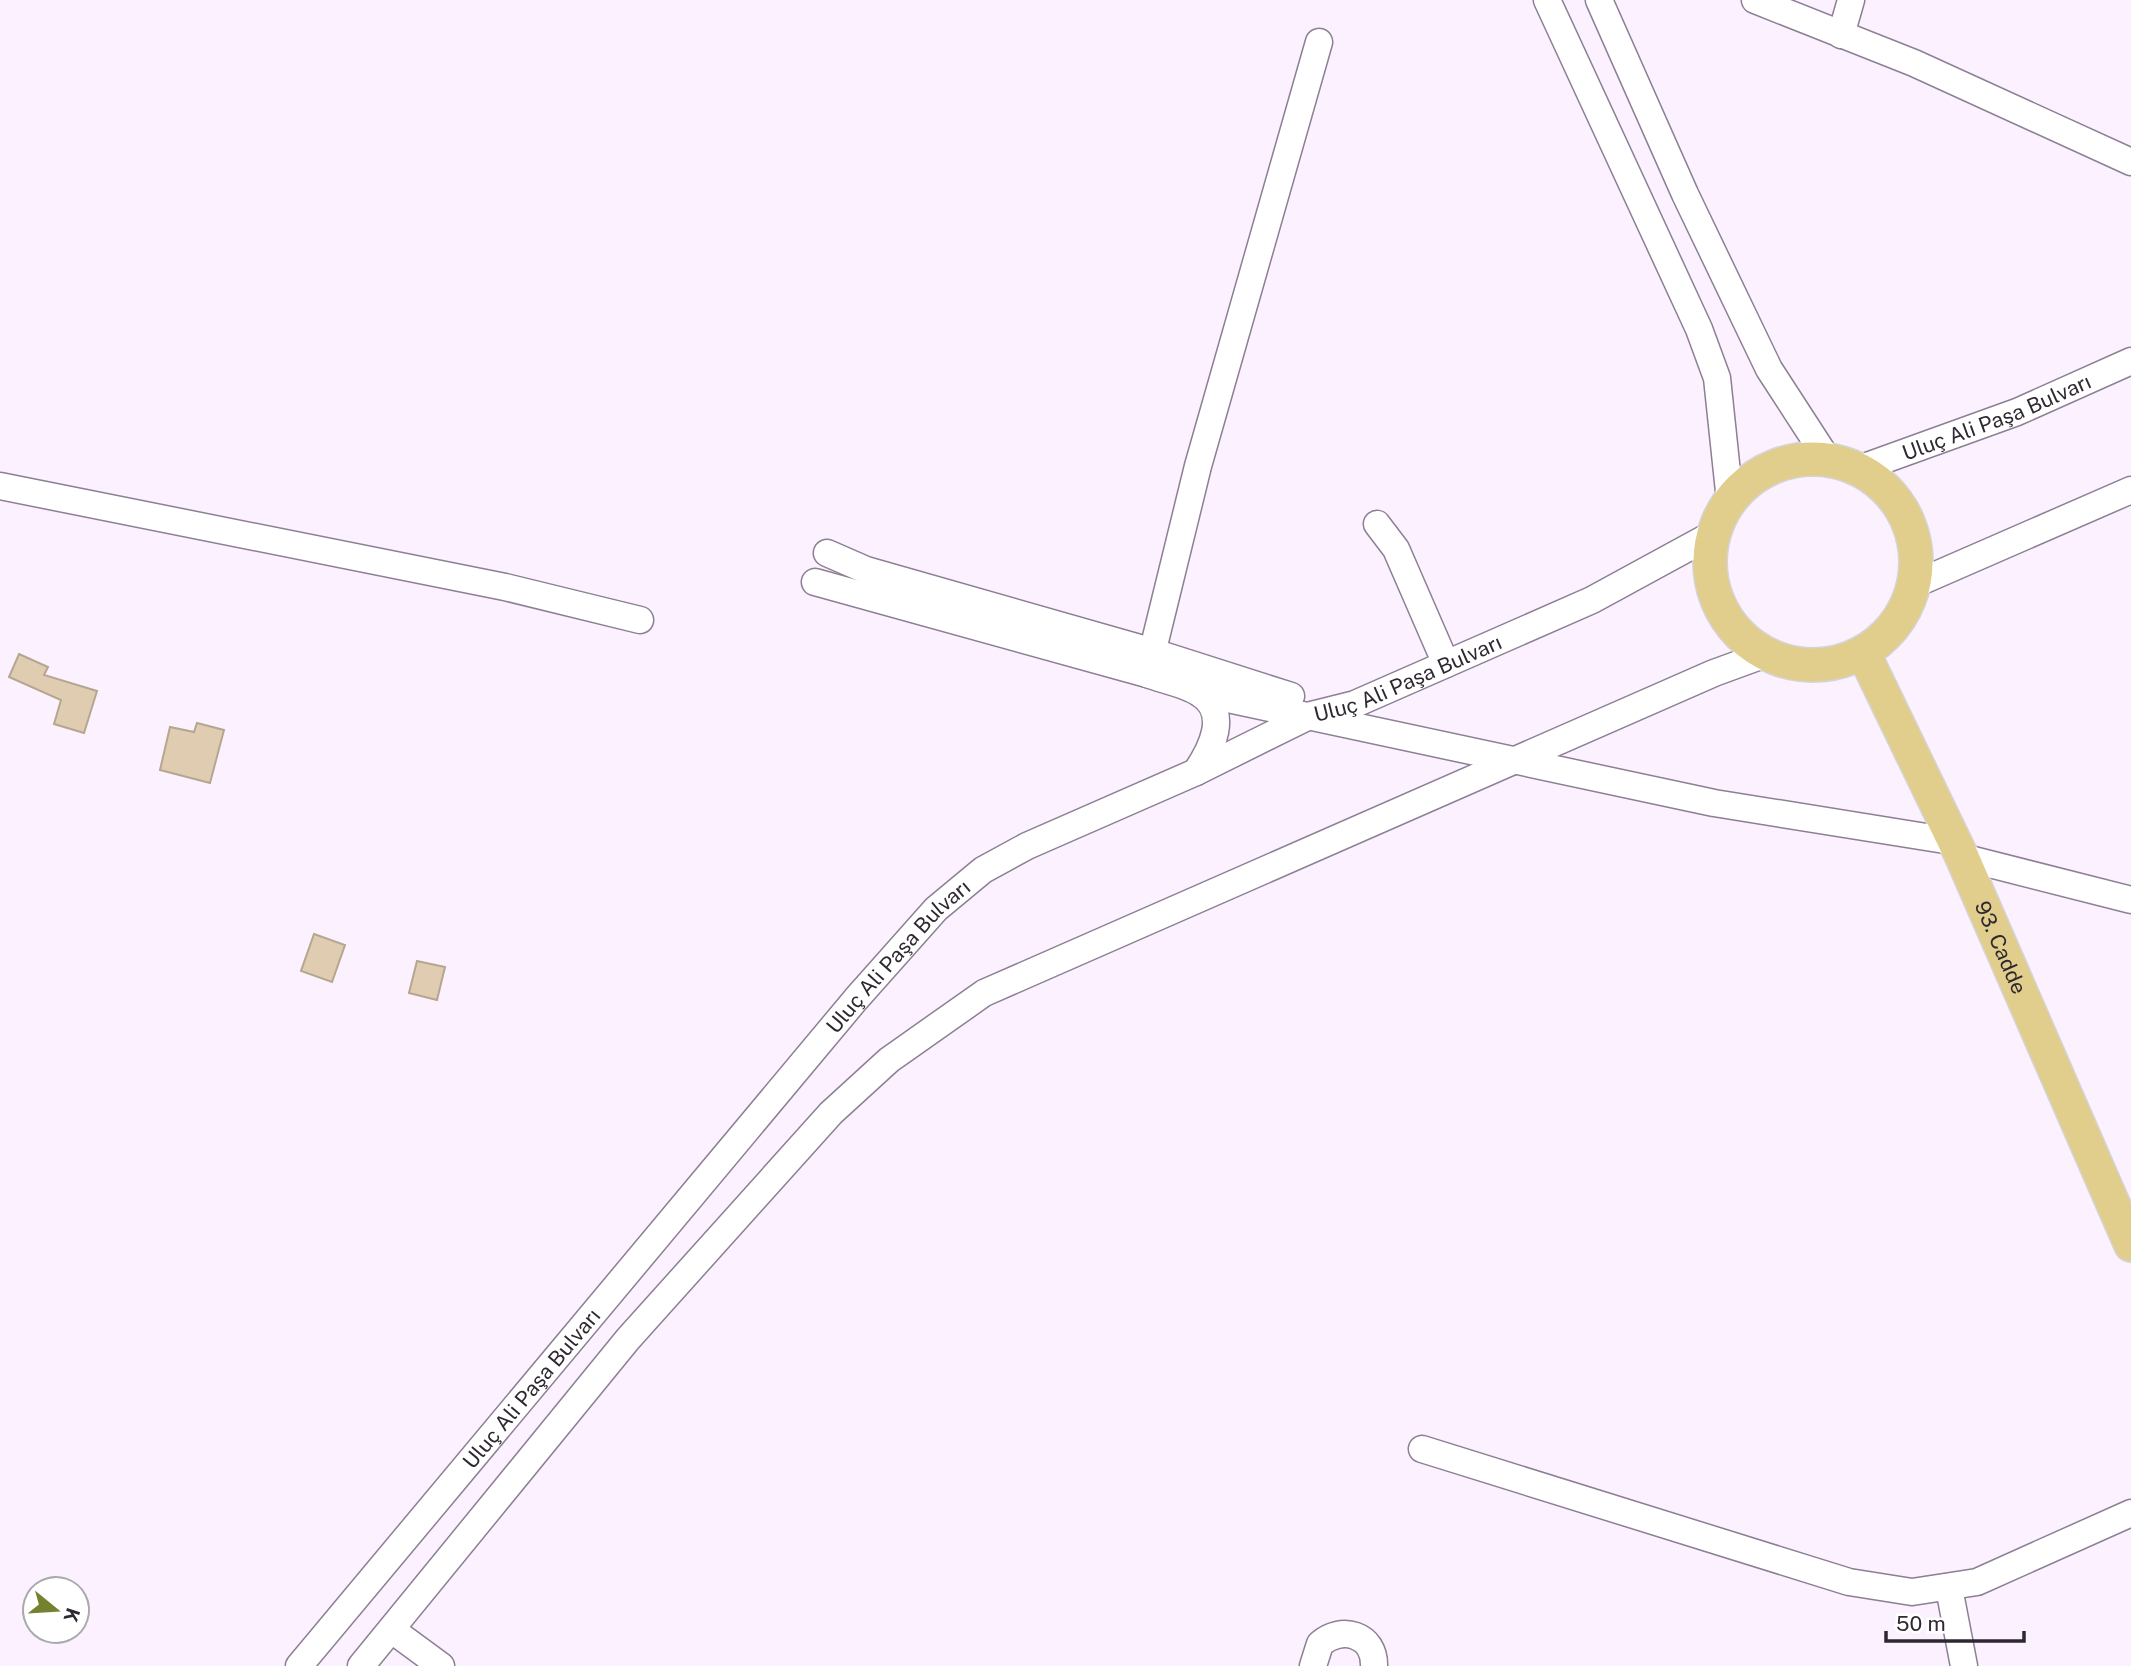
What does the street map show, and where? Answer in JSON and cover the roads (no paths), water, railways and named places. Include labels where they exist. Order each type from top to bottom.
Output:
[{"type":"main road","name":"Uluç Ali Paşa Bulvarı","points":[[1796,460],[1843,465],[1885,489],[1906,517],[1915,550],[1913,585],[1904,609],[1889,630],[1863,652],[1848,659],[1815,665],[1798,664],[1766,654],[1740,635],[1718,601],[1710,562],[1715,533],[1730,501],[1752,478],[1773,467],[1796,460]]},
{"type":"main road","name":"93. Cadde","points":[[1863,652],[1957,849],[2131,1245]]},
{"type":"street","points":[[1547,0],[1699,329],[1717,378],[1730,501]]},
{"type":"street","points":[[1600,0],[1685,194],[1769,369],[1843,465]]},
{"type":"street","points":[[1755,0],[1914,63],[2131,162]]},
{"type":"street","points":[[1841,35],[1851,0]]},
{"type":"street","points":[[1149,663],[1198,466],[1319,42]]},
{"type":"street","name":"Uluç Ali Paşa Bulvarı","points":[[1843,465],[2017,412],[2131,361]]},
{"type":"street","points":[[0,486],[505,587],[640,620]]},
{"type":"street","points":[[1913,585],[2131,490]]},
{"type":"street","points":[[1377,524],[1396,549],[1446,664]]},
{"type":"street","name":"Uluç Ali Paşa Bulvarı","points":[[299,1666],[856,999],[936,909],[983,870],[1027,846],[1196,772],[1311,715],[1354,704],[1591,600],[1715,533]]},
{"type":"street","points":[[827,553],[855,566],[1149,663],[1200,693],[1212,705],[1215,738],[1196,772]]},
{"type":"street","points":[[816,582],[1290,696],[1320,702],[1354,704]]},
{"type":"street","name":"Uluç Ali Paşa Bulvarı","points":[[361,1666],[628,1339],[831,1113],[889,1060],[984,993],[1713,673],[1766,654]]},
{"type":"street","points":[[1200,693],[1714,803],[1957,849],[2131,900]]},
{"type":"street","points":[[1422,1449],[1849,1582],[1912,1592],[1978,1582],[2012,1569],[2131,1513]]},
{"type":"street","points":[[1949,1588],[1964,1666]]},
{"type":"street","points":[[392,1630],[441,1666]]},
{"type":"street","points":[[1313,1666],[1320,1644],[1336,1633],[1347,1633],[1365,1642],[1371,1650],[1374,1666]]}]
